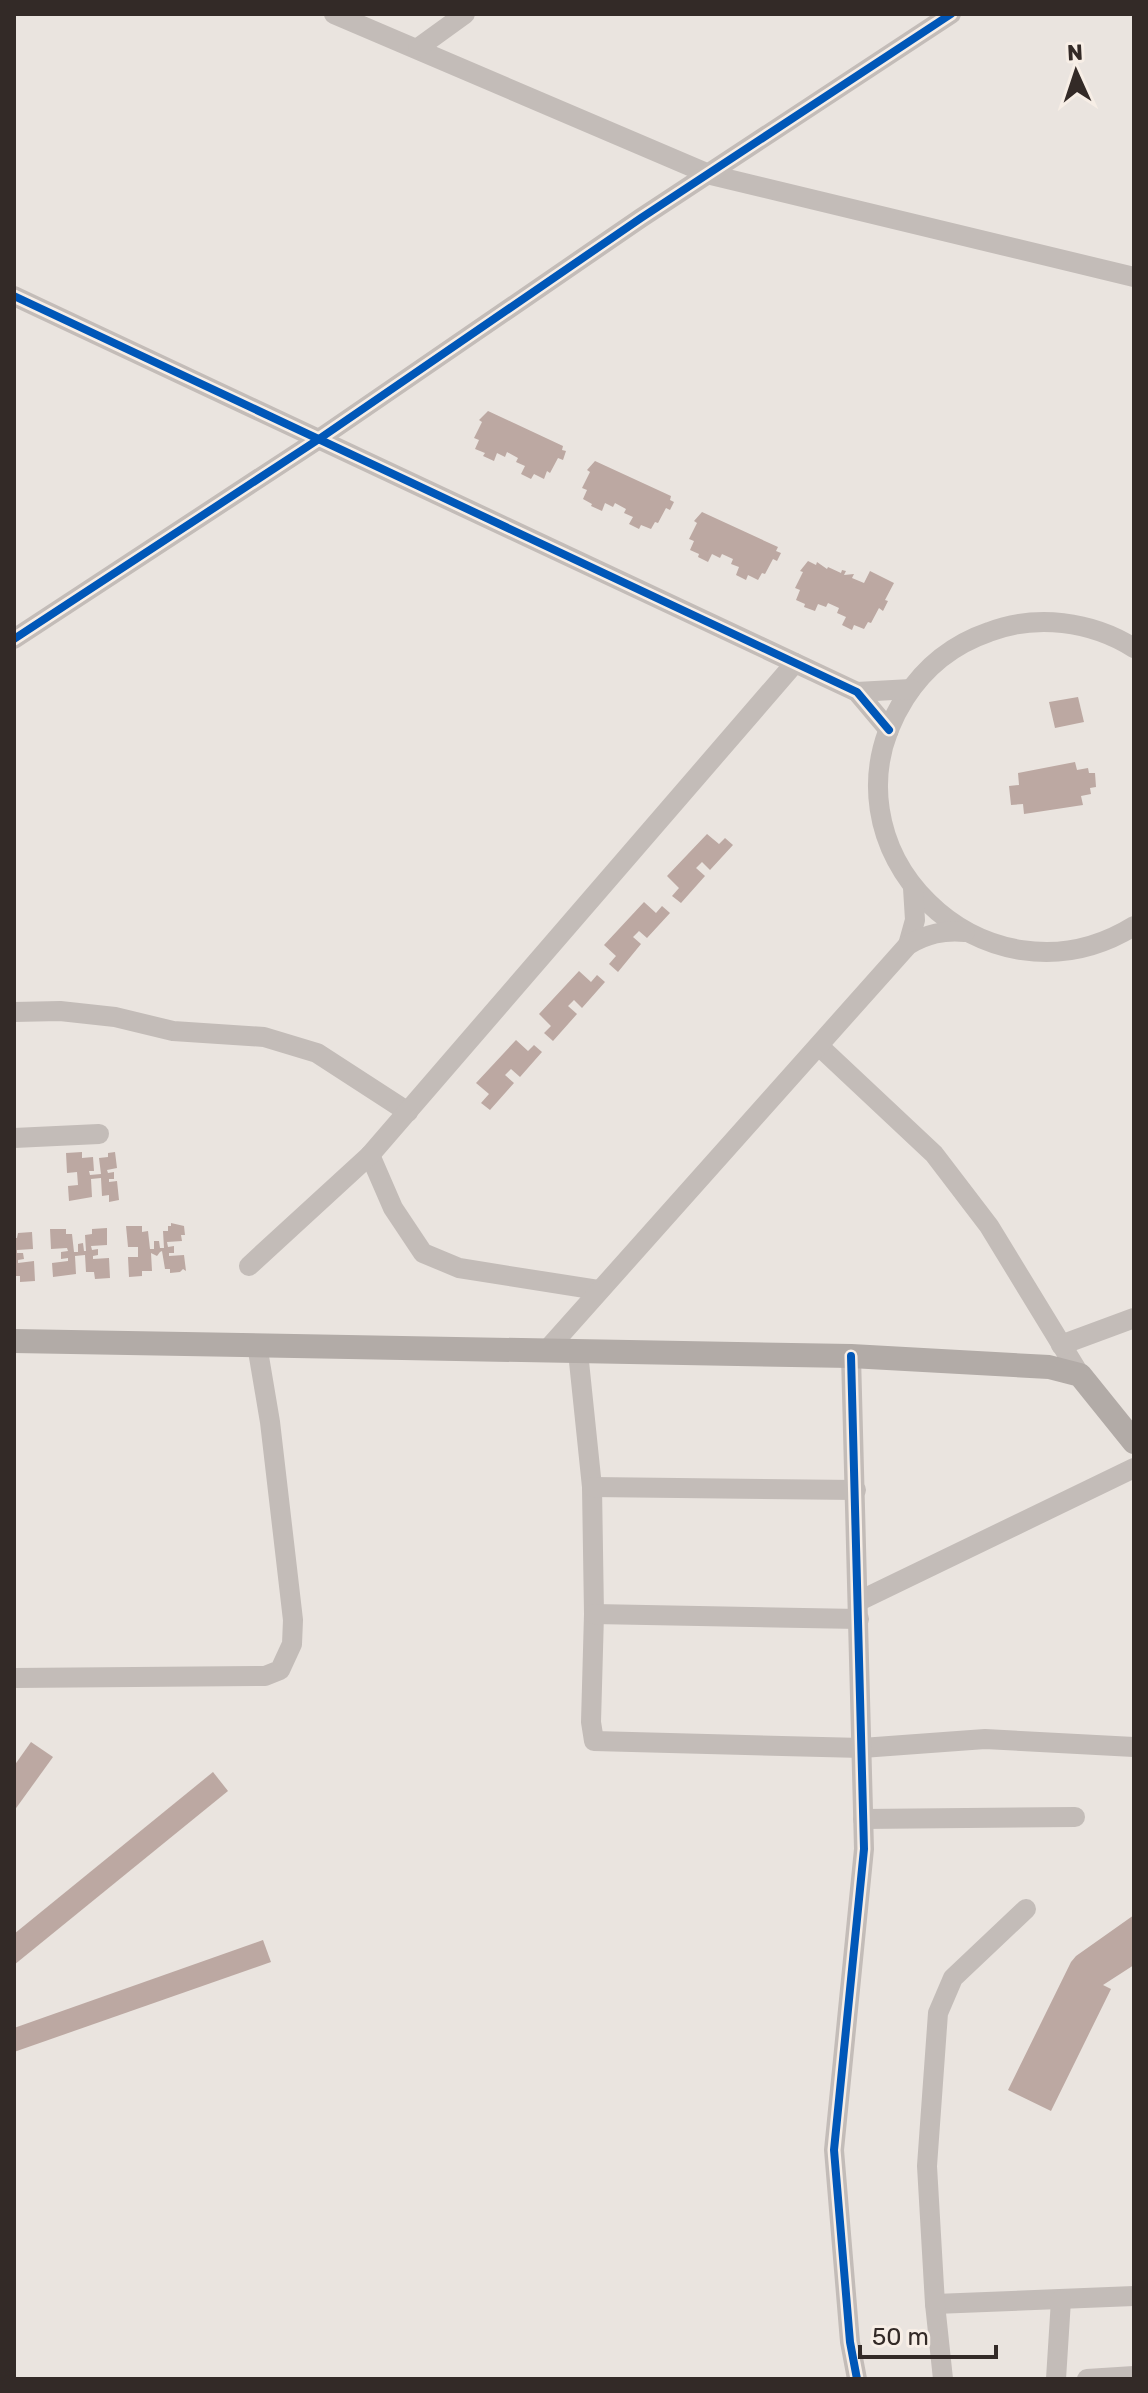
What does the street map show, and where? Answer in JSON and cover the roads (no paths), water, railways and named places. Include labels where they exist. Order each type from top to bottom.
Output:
[{"type":"main road","points":[[14,1341],[851,1356],[1049,1367],[1080,1375],[1134,1442]]},
{"type":"street","points":[[334,14],[711,175],[1134,277]]},
{"type":"street","points":[[418,48],[465,14]]},
{"type":"street","points":[[14,639],[319,439],[641,218],[711,175],[951,14]]},
{"type":"street","points":[[14,296],[857,692],[889,730]]},
{"type":"street","points":[[1134,648],[1084,626],[1052,622],[998,628],[958,646],[933,665],[911,689],[889,730],[879,770],[880,812],[892,852],[913,888],[928,905],[965,932],[1005,948],[1048,953],[1092,946],[1134,926]]},
{"type":"street","points":[[249,1266],[370,1155],[795,663]]},
{"type":"street","points":[[857,692],[911,689]]},
{"type":"street","points":[[908,945],[915,920],[913,888]]},
{"type":"street","points":[[546,1351],[908,945],[935,932],[965,932]]},
{"type":"street","points":[[14,1012],[60,1011],[115,1017],[173,1031],[264,1037],[317,1053],[408,1112]]},
{"type":"street","points":[[820,1047],[934,1154],[989,1226],[1080,1375]]},
{"type":"street","points":[[14,1138],[99,1134]]},
{"type":"street","points":[[370,1155],[393,1208],[423,1253],[459,1268],[598,1290]]},
{"type":"street","points":[[1061,1345],[1134,1318]]},
{"type":"street","points":[[14,1678],[265,1676],[280,1670],[292,1644],[293,1620],[270,1422],[257,1345]]},
{"type":"street","points":[[578,1352],[592,1487],[594,1614],[591,1722],[594,1741],[862,1748],[985,1739],[1134,1747]]},
{"type":"street","points":[[851,1356],[864,1849],[834,2150],[850,2342],[857,2379]]},
{"type":"street","points":[[594,1614],[859,1610],[1134,1468]]},
{"type":"street","points":[[592,1487],[856,1490]]},
{"type":"street","points":[[863,1819],[1075,1817]]},
{"type":"street","points":[[943,2379],[927,2166],[938,2013],[953,1978],[1026,1909]]},
{"type":"street","points":[[935,2304],[1134,2296]]},
{"type":"street","points":[[1056,2379],[1061,2300]]},
{"type":"street","points":[[1087,2379],[1134,2376]]}]
